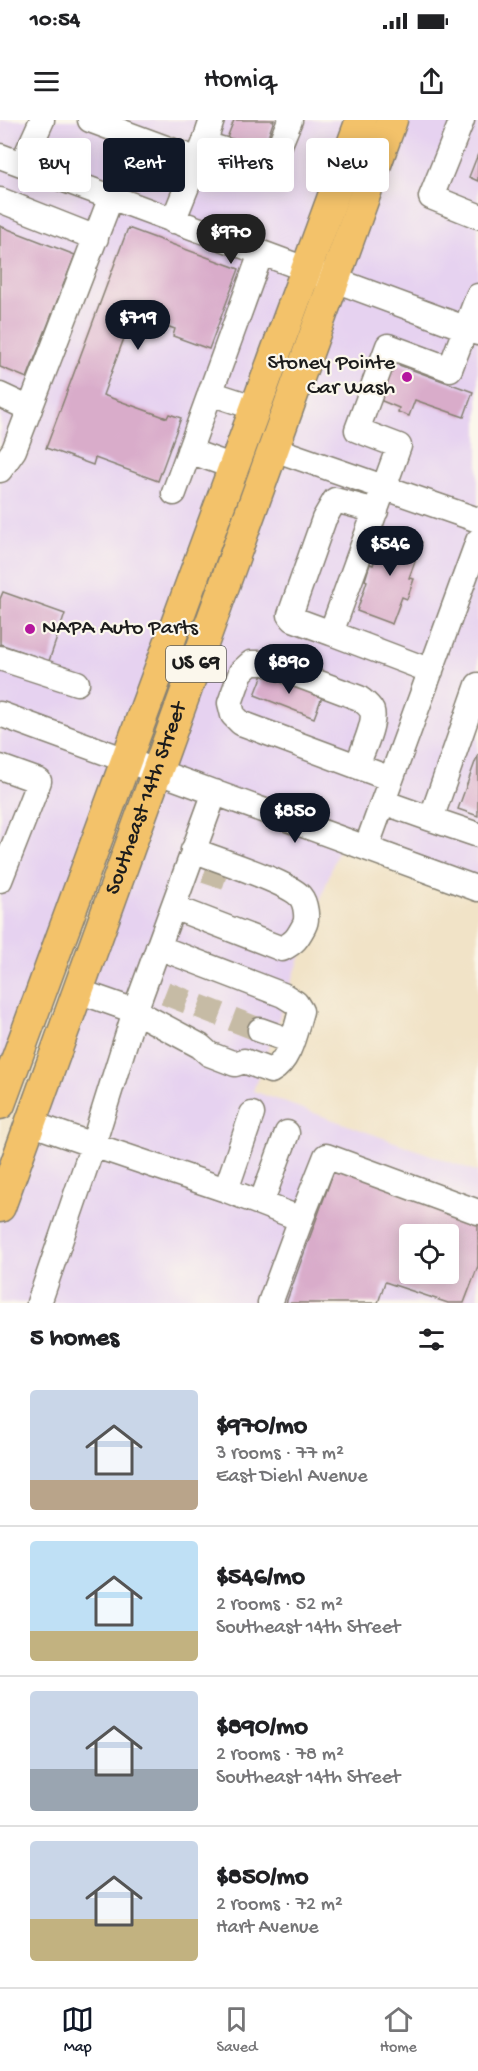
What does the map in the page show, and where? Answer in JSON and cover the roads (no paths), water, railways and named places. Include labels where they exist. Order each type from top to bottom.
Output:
[{"type":"main road","name":"Southeast 14th Street","points":[[0,1104],[361,120]]},
{"type":"main road","name":"Southeast 14th Street","points":[[0,1207],[392,120]]},
{"type":"street","points":[[34,138],[42,120]]},
{"type":"street","points":[[206,138],[212,120]]},
{"type":"street","points":[[283,138],[290,120]]},
{"type":"street","points":[[462,120],[431,197],[478,216]]},
{"type":"street","points":[[99,122],[197,151]]},
{"type":"street","points":[[0,156],[18,163]]},
{"type":"street","points":[[173,221],[197,162]]},
{"type":"street","points":[[91,190],[472,331]]},
{"type":"street","points":[[2,466],[15,450],[111,197]]},
{"type":"street","points":[[0,200],[96,238]]},
{"type":"street","points":[[174,493],[261,253]]},
{"type":"street","points":[[331,633],[399,446],[357,430],[388,346],[450,369],[472,331],[478,296]]},
{"type":"street","points":[[210,393],[256,408]]},
{"type":"street","points":[[0,395],[30,409]]},
{"type":"street","points":[[274,449],[478,520]]},
{"type":"street","points":[[189,451],[234,467]]},
{"type":"street","points":[[375,511],[335,500],[324,519],[290,615],[292,619],[431,671]]},
{"type":"street","points":[[366,848],[478,541]]},
{"type":"street","points":[[0,658],[77,683]]},
{"type":"street","points":[[357,766],[372,723],[373,713],[368,704],[359,698],[266,663],[251,663],[241,672],[230,703],[233,716],[241,723],[391,779]]},
{"type":"street","points":[[431,819],[478,685]]},
{"type":"street","points":[[0,714],[478,889]]},
{"type":"street","points":[[0,767],[39,781],[0,880]]},
{"type":"street","points":[[39,1303],[93,1145],[135,1011],[155,989],[158,947],[172,907],[203,866],[214,792]]},
{"type":"street","points":[[383,802],[478,835]]},
{"type":"street","points":[[172,907],[282,949],[295,942],[307,921],[300,896],[285,885],[203,866]]},
{"type":"street","points":[[203,866],[280,896],[295,909],[296,922],[284,935],[257,939]]},
{"type":"street","points":[[78,991],[135,1011],[200,1046],[211,1043],[239,1053],[244,1061],[271,1071],[278,1067],[285,1058],[301,1011],[296,1003],[284,995],[158,947]]},
{"type":"street","points":[[260,1030],[291,1041]]},
{"type":"street","points":[[226,1190],[252,1114]]},
{"type":"street","points":[[30,1123],[226,1190],[301,1219]]},
{"type":"street","points":[[261,1203],[287,1133]]},
{"type":"street","points":[[270,1303],[326,1156],[478,1212]]},
{"type":"tunnel","points":[[205,871],[226,878]]},
{"type":"tunnel","points":[[165,993],[260,1030]]},
{"type":"place","name":"Stoney Pointe Car Wash","points":[[407,377]]},
{"type":"place","name":"NAPA Auto Parts","points":[[30,629]]}]
